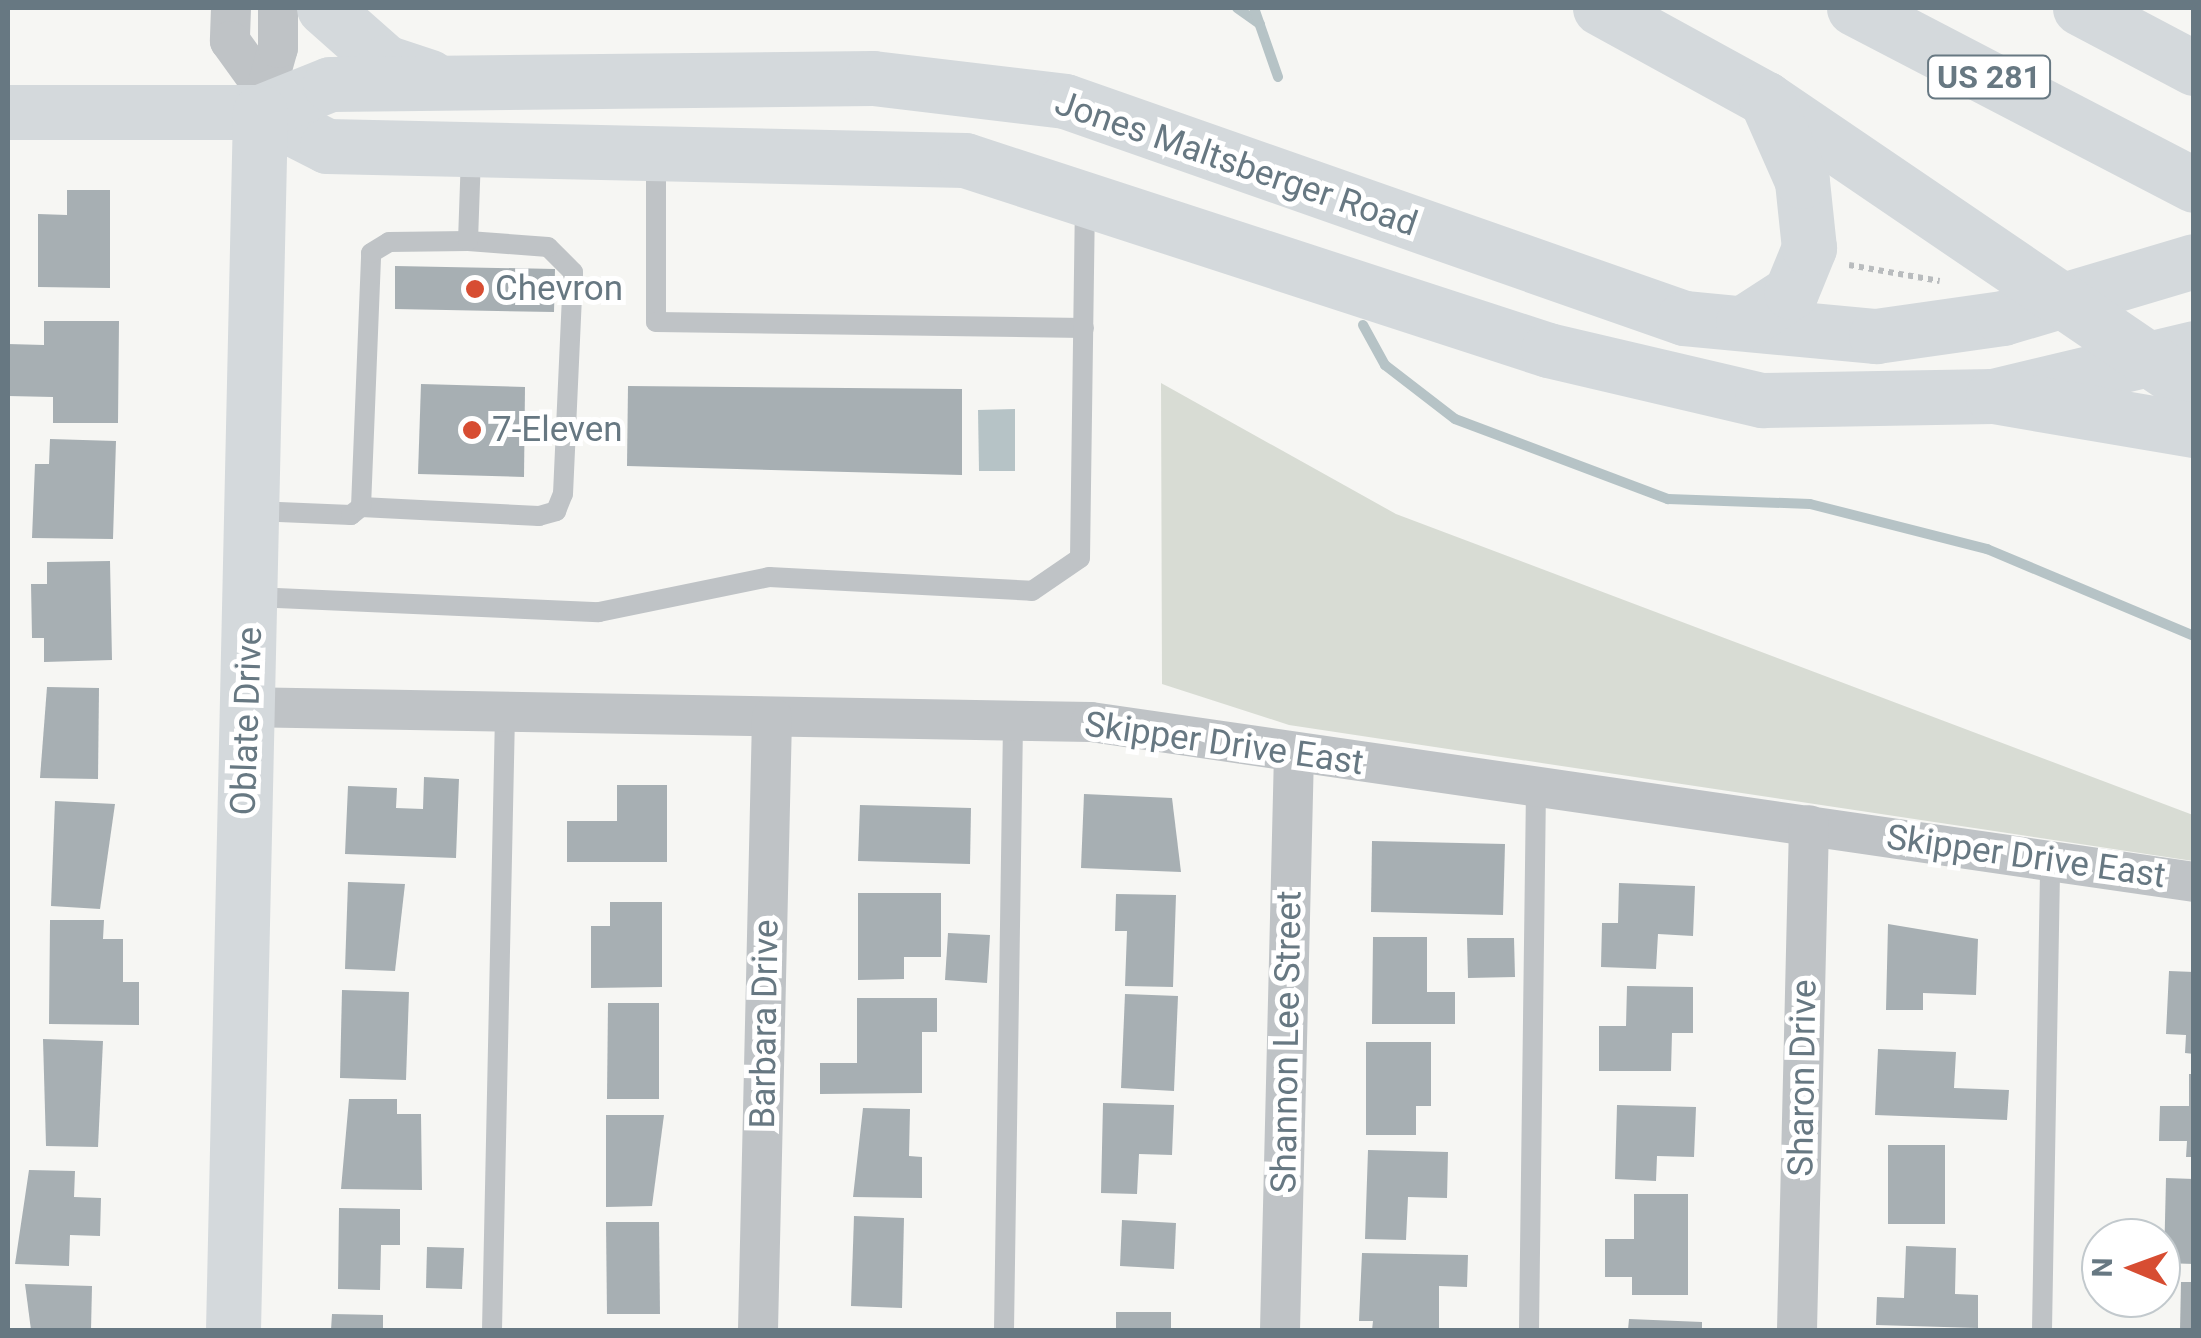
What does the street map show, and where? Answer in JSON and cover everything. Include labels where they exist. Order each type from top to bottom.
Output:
[{"type":"main road","points":[[324,8],[385,62],[447,83]]},
{"type":"main road","points":[[1600,8],[1766,99],[2061,302],[2178,367]]},
{"type":"main road","name":"US 281","points":[[1854,8],[2194,186]]},
{"type":"main road","name":"US 281","points":[[2080,8],[2194,68]]},
{"type":"main road","name":"Jones Maltsberger Road","points":[[8,112],[261,98],[330,84],[873,78],[1065,101],[1684,318],[1876,336],[2061,302],[2194,262]]},
{"type":"main road","name":"Jones Maltsberger Road","points":[[261,98],[327,146],[656,148],[965,160],[1660,382],[1762,400],[1993,396],[2178,367]]},
{"type":"main road","name":"Oblate Drive","points":[[233,1330],[261,98]]},
{"type":"main road","points":[[1743,323],[1790,292],[1809,248],[1802,181],[1766,99]]},
{"type":"main road","points":[[1085,198],[1110,118]]},
{"type":"main road","points":[[1993,396],[2194,430]]},
{"type":"street","points":[[231,8],[230,41],[261,98]]},
{"type":"street","points":[[261,98],[278,48],[278,8]]},
{"type":"street","name":"Skipper Drive East","points":[[246,708],[1091,722],[2194,882]]},
{"type":"street","name":"Barbara Drive","points":[[758,1330],[772,716]]},
{"type":"street","name":"Shannon Lee Street","points":[[1280,1330],[1294,753]]},
{"type":"street","name":"Sharon Drive","points":[[1797,1330],[1809,826]]},
{"type":"lane","points":[[468,241],[471,147]]},
{"type":"lane","points":[[656,148],[656,322],[1084,328]]},
{"type":"lane","points":[[251,598],[599,612],[769,577],[1032,591],[1080,558],[1085,198]]},
{"type":"lane","points":[[254,511],[351,514],[361,507],[540,516],[556,511],[563,494],[573,272],[548,247],[468,241],[389,242],[371,253],[361,507]]},
{"type":"lane","points":[[492,1330],[505,712]]},
{"type":"lane","points":[[1004,1330],[1013,721]]},
{"type":"lane","points":[[1530,1330],[1536,787]]},
{"type":"lane","points":[[2042,1330],[2050,861]]},
{"type":"path","points":[[1838,263],[1961,284]]},
{"type":"shaded area","points":[[1161,383],[1396,514],[2193,815],[2193,861],[1289,725],[1162,684]]},
{"type":"shaded area","points":[[1015,409],[1015,471],[979,471],[978,410]]},
{"type":"building","points":[[67,190],[110,190],[110,288],[38,287],[38,214],[67,215]]},
{"type":"building","name":"Chevron","points":[[395,266],[555,269],[554,312],[395,309]]},
{"type":"building","points":[[44,321],[119,321],[118,423],[53,423],[53,397],[8,396],[8,344],[44,345]]},
{"type":"building","name":"7-Eleven","points":[[421,384],[525,387],[524,477],[418,474]]},
{"type":"building","points":[[628,386],[962,389],[962,475],[627,466]]},
{"type":"building","points":[[50,439],[116,441],[113,539],[32,538],[35,464],[49,464]]},
{"type":"building","points":[[110,561],[112,660],[44,662],[44,638],[32,638],[31,584],[47,584],[47,562]]},
{"type":"building","points":[[47,687],[99,688],[98,779],[40,778]]},
{"type":"building","points":[[424,777],[459,779],[456,858],[345,854],[348,786],[397,788],[396,808],[423,809]]},
{"type":"building","points":[[617,785],[667,785],[667,862],[567,862],[567,821],[617,821]]},
{"type":"building","points":[[1084,794],[1172,798],[1181,872],[1081,868]]},
{"type":"building","points":[[55,801],[115,804],[100,909],[51,906]]},
{"type":"building","points":[[860,805],[971,808],[970,864],[858,861]]},
{"type":"building","points":[[1372,841],[1505,844],[1503,915],[1371,912]]},
{"type":"building","points":[[348,882],[405,884],[395,971],[345,969]]},
{"type":"building","points":[[1619,883],[1695,886],[1693,936],[1658,934],[1656,969],[1601,967],[1602,923],[1618,923]]},
{"type":"building","points":[[858,893],[941,893],[941,957],[904,957],[904,979],[858,980]]},
{"type":"building","points":[[1116,894],[1176,895],[1173,987],[1125,986],[1127,931],[1115,931]]},
{"type":"building","points":[[610,902],[662,902],[662,987],[591,988],[591,926],[610,926]]},
{"type":"building","points":[[50,920],[104,920],[103,939],[123,939],[123,982],[139,982],[139,1025],[49,1024]]},
{"type":"building","points":[[1888,924],[1978,939],[1976,995],[1923,993],[1923,1010],[1886,1010]]},
{"type":"building","points":[[948,933],[990,935],[987,983],[945,980]]},
{"type":"building","points":[[1373,937],[1427,937],[1427,992],[1455,992],[1455,1024],[1372,1024]]},
{"type":"building","points":[[1467,938],[1514,938],[1515,977],[1468,978]]},
{"type":"building","points":[[2169,971],[2194,972],[2194,1054],[2185,1053],[2186,1035],[2166,1034]]},
{"type":"building","points":[[1627,986],[1693,987],[1693,1033],[1672,1033],[1671,1071],[1599,1071],[1599,1026],[1626,1026]]},
{"type":"building","points":[[342,990],[409,992],[406,1080],[340,1078]]},
{"type":"building","points":[[1125,994],[1178,996],[1174,1091],[1121,1088]]},
{"type":"building","points":[[857,998],[937,998],[937,1032],[922,1032],[922,1093],[820,1094],[820,1063],[857,1063]]},
{"type":"building","points":[[608,1003],[659,1003],[659,1099],[607,1099]]},
{"type":"building","points":[[43,1039],[103,1041],[98,1147],[46,1146]]},
{"type":"building","points":[[1366,1042],[1431,1042],[1431,1106],[1416,1106],[1416,1135],[1366,1135]]},
{"type":"building","points":[[1878,1049],[1956,1052],[1954,1088],[2009,1090],[2007,1120],[1875,1115]]},
{"type":"building","points":[[2189,1074],[2194,1074],[2194,1157],[2186,1157],[2187,1141],[2159,1141],[2160,1106],[2189,1106]]},
{"type":"building","points":[[349,1099],[397,1099],[397,1114],[421,1114],[422,1190],[341,1189]]},
{"type":"building","points":[[1103,1103],[1174,1105],[1172,1155],[1139,1154],[1137,1194],[1101,1193]]},
{"type":"building","points":[[1617,1105],[1696,1107],[1694,1157],[1657,1156],[1656,1181],[1615,1179]]},
{"type":"building","points":[[863,1108],[910,1109],[909,1156],[922,1157],[922,1198],[853,1197]]},
{"type":"building","points":[[606,1115],[664,1115],[652,1206],[606,1207]]},
{"type":"building","points":[[1888,1145],[1945,1145],[1945,1224],[1888,1224]]},
{"type":"building","points":[[1368,1150],[1448,1152],[1447,1198],[1408,1197],[1406,1240],[1365,1239]]},
{"type":"building","points":[[29,1170],[75,1171],[74,1197],[101,1198],[100,1236],[70,1235],[69,1266],[15,1264]]},
{"type":"building","points":[[2166,1178],[2194,1179],[2194,1264],[2181,1264],[2181,1218],[2165,1218]]},
{"type":"building","points":[[1634,1194],[1688,1194],[1688,1295],[1632,1295],[1632,1277],[1605,1277],[1605,1239],[1634,1239]]},
{"type":"building","points":[[339,1208],[400,1209],[400,1245],[381,1245],[380,1290],[338,1289]]},
{"type":"building","points":[[854,1216],[904,1218],[902,1308],[851,1306]]},
{"type":"building","points":[[1122,1220],[1176,1223],[1174,1269],[1120,1266]]},
{"type":"building","points":[[606,1222],[659,1222],[660,1314],[607,1314]]},
{"type":"building","points":[[1906,1246],[1956,1248],[1955,1294],[1978,1295],[1978,1328],[1876,1325],[1877,1297],[1904,1298]]},
{"type":"building","points":[[427,1247],[464,1248],[462,1289],[426,1288]]},
{"type":"building","points":[[1362,1253],[1468,1255],[1467,1287],[1439,1286],[1439,1328],[1372,1330],[1373,1321],[1359,1321]]},
{"type":"building","points":[[2181,1282],[2194,1282],[2194,1330],[2180,1330]]},
{"type":"building","points":[[25,1284],[92,1286],[91,1330],[31,1330]]},
{"type":"building","points":[[1116,1312],[1171,1312],[1171,1330],[1116,1330]]},
{"type":"building","points":[[332,1314],[383,1315],[383,1330],[331,1330]]},
{"type":"building","points":[[1629,1319],[1702,1322],[1702,1330],[1628,1330]]},
{"type":"waterway","points":[[1237,8],[1260,24]]},
{"type":"waterway","points":[[1254,8],[1278,77]]},
{"type":"waterway","points":[[1363,325],[1385,365],[1455,419],[1668,499],[1810,504],[1987,549],[2194,636]]},
{"type":"place","name":"Chevron","points":[[475,289]]},
{"type":"place","name":"7-Eleven","points":[[472,430]]}]
